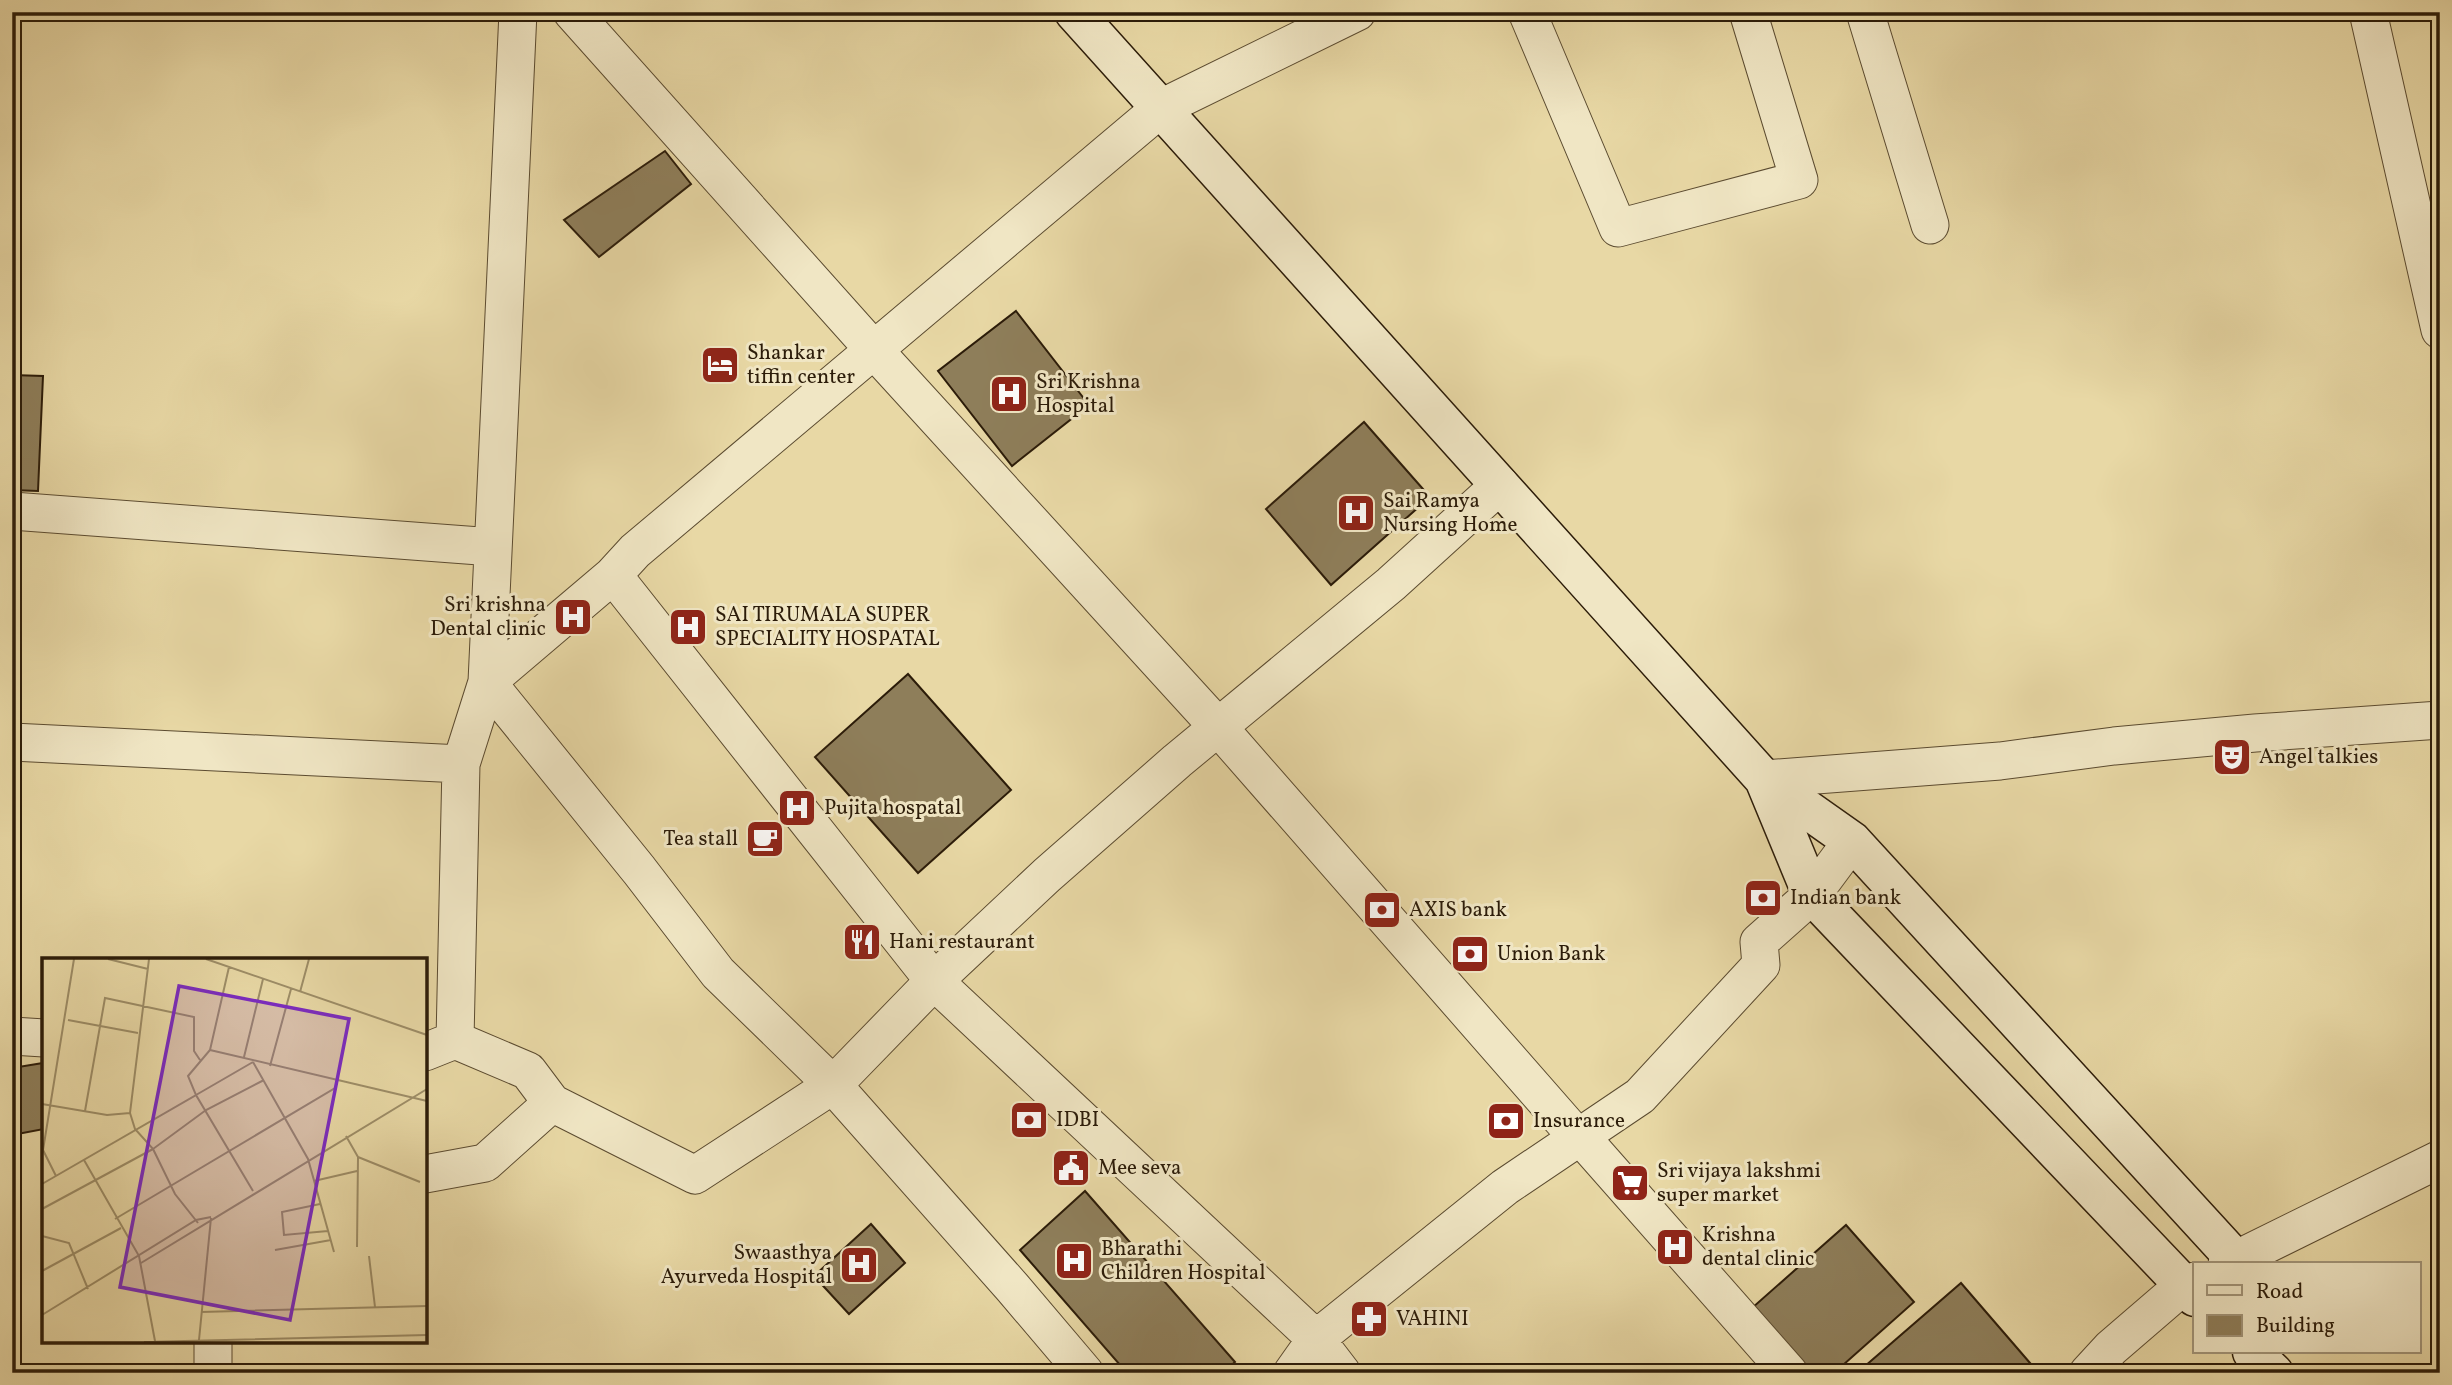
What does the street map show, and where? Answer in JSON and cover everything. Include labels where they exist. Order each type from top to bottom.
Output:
[{"type":"main road","points":[[1074,12],[1764,779],[1852,841],[2232,1262]]},
{"type":"main road","points":[[1764,779],[1812,895],[2191,1288]]},
{"type":"main road","points":[[2254,1354],[2274,1373]]},
{"type":"street","points":[[518,12],[487,682],[461,764],[440,1046],[528,1071],[552,1102],[695,1175],[833,1085],[934,981],[1047,875],[1177,761],[1391,584],[1500,485]]},
{"type":"street","points":[[572,12],[1219,728],[1578,1139]]},
{"type":"street","points":[[1527,12],[1618,228],[1799,180],[1748,12]]},
{"type":"street","points":[[1865,12],[1930,225]]},
{"type":"street","points":[[2368,12],[2440,330]]},
{"type":"street","points":[[487,682],[613,575],[635,551],[1160,108],[1335,17]]},
{"type":"street","points":[[12,511],[493,547]]},
{"type":"street","points":[[613,575],[934,981],[1317,1339],[1342,1373]]},
{"type":"street","points":[[487,682],[639,870],[718,973],[833,1085],[1085,1373]]},
{"type":"street","points":[[1764,779],[2000,761],[2114,746],[2255,733],[2440,720]]},
{"type":"street","points":[[12,742],[461,764]]},
{"type":"street","points":[[1292,1373],[1317,1339],[1505,1187],[1640,1096],[1761,965],[1759,942],[1812,895],[1852,841]]},
{"type":"street","points":[[12,1036],[42,1038]]},
{"type":"street","points":[[427,1174],[485,1163],[519,1135],[552,1102]]},
{"type":"street","points":[[1578,1139],[1581,1137],[1789,1373]]},
{"type":"street","points":[[2232,1262],[2440,1158]]},
{"type":"street","points":[[2088,1373],[2111,1348],[2191,1288]]},
{"type":"street","points":[[213,1343],[213,1373]]},
{"type":"building","points":[[665,151],[691,184],[599,257],[564,220]]},
{"type":"building","points":[[1016,311],[1089,405],[1012,466],[938,371]]},
{"type":"building","points":[[12,375],[43,376],[38,491],[12,490]]},
{"type":"building","points":[[1364,422],[1430,497],[1331,585],[1266,509]]},
{"type":"building","points":[[908,674],[1011,790],[918,873],[815,757]]},
{"type":"building","points":[[42,1063],[42,1129],[12,1135],[12,1068]]},
{"type":"building","points":[[1085,1191],[1235,1362],[1223,1373],[1127,1373],[1020,1250]]},
{"type":"building","points":[[871,1224],[905,1263],[849,1314],[814,1276]]},
{"type":"building","points":[[1846,1225],[1914,1302],[1834,1373],[1809,1373],[1752,1308]]},
{"type":"building","points":[[1961,1283],[2030,1363],[2018,1373],[1857,1373]]},
{"type":"place","name":"Shankar tiffin center","points":[[720,365]]},
{"type":"place","name":"Sri Krishna Hospital","points":[[1009,394]]},
{"type":"place","name":"Sai Ramya Nursing Home","points":[[1356,513]]},
{"type":"place","name":"Sri krishna Dental clinic","points":[[573,617]]},
{"type":"place","name":"SAI TIRUMALA SUPER SPECIALITY HOSPATAL","points":[[688,627]]},
{"type":"place","name":"Angel talkies","points":[[2232,757]]},
{"type":"place","name":"Pujita hospatal","points":[[797,808]]},
{"type":"place","name":"Tea stall","points":[[765,839]]},
{"type":"place","name":"Indian bank","points":[[1763,898]]},
{"type":"place","name":"AXIS bank","points":[[1382,910]]},
{"type":"place","name":"Hani restaurant","points":[[862,942]]},
{"type":"place","name":"Union Bank","points":[[1470,954]]},
{"type":"place","name":"IDBI","points":[[1029,1120]]},
{"type":"place","name":"Insurance","points":[[1506,1121]]},
{"type":"place","name":"Mee seva","points":[[1071,1168]]},
{"type":"place","name":"Sri vijaya lakshmi super market","points":[[1630,1183]]},
{"type":"place","name":"Krishna dental clinic","points":[[1675,1247]]},
{"type":"place","name":"Bharathi Children Hospital","points":[[1074,1261]]},
{"type":"place","name":"Swaasthya Ayurveda Hospital","points":[[859,1265]]},
{"type":"place","name":"VAHINI","points":[[1369,1319]]}]
